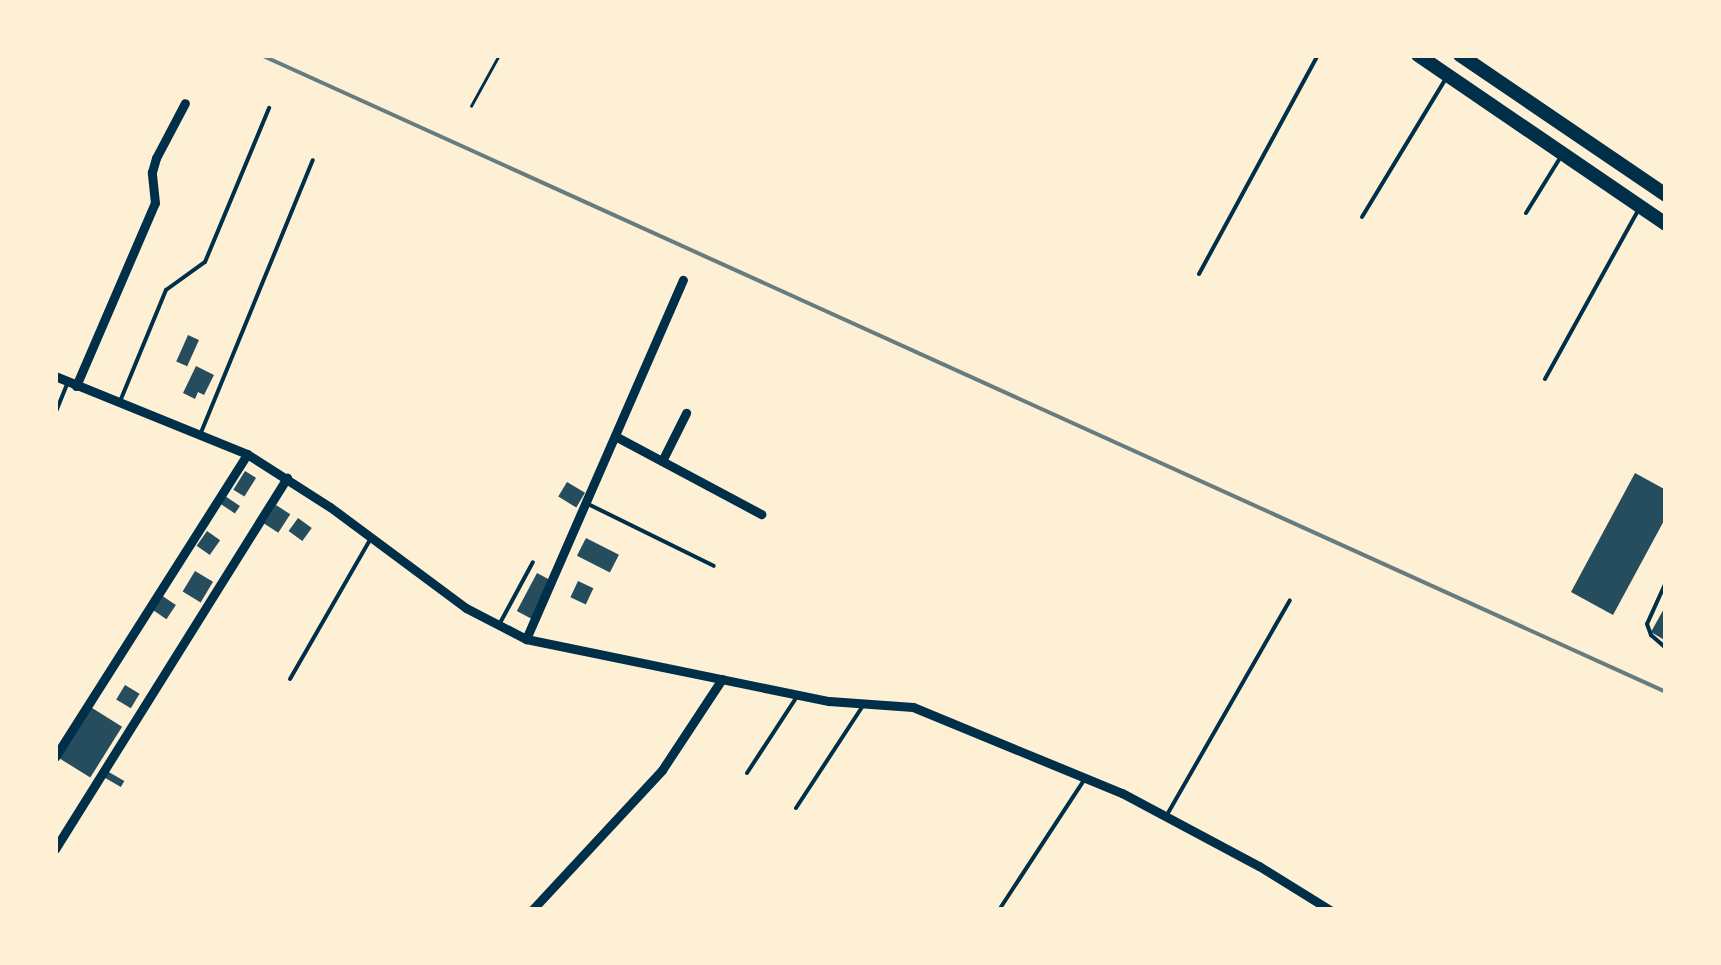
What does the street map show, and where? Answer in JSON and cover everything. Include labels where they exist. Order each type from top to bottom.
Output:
[{"type":"highway","points":[[1418,55],[1666,224]]},
{"type":"highway","points":[[1460,55],[1666,195]]},
{"type":"street","points":[[72,384],[155,202],[152,172],[156,158],[185,104]]},
{"type":"street","points":[[526,639],[683,280]]},
{"type":"street","points":[[55,376],[247,454],[372,537],[466,608],[526,639],[798,694],[913,707],[1086,777],[1166,815],[1330,910]]},
{"type":"street","points":[[662,461],[686,413]]},
{"type":"street","points":[[615,436],[761,514]]},
{"type":"street","points":[[55,757],[247,454]]},
{"type":"street","points":[[55,849],[288,478]]},
{"type":"street","points":[[532,910],[662,770],[722,679]]},
{"type":"lane","points":[[1199,274],[1318,55]]},
{"type":"lane","points":[[1362,217],[1448,75]]},
{"type":"lane","points":[[119,404],[166,290],[205,262],[269,108]]},
{"type":"lane","points":[[1526,213],[1562,154]]},
{"type":"lane","points":[[200,435],[314,160]]},
{"type":"lane","points":[[1544,380],[1640,207]]},
{"type":"lane","points":[[55,414],[72,384]]},
{"type":"lane","points":[[586,503],[714,566]]},
{"type":"lane","points":[[290,679],[372,537]]},
{"type":"lane","points":[[498,626],[533,562]]},
{"type":"lane","points":[[1666,582],[1646,624],[1651,635],[1666,648]]},
{"type":"lane","points":[[1166,815],[1290,600]]},
{"type":"lane","points":[[747,773],[798,694]]},
{"type":"lane","points":[[796,808],[864,704]]},
{"type":"lane","points":[[998,910],[1086,777]]},
{"type":"path","points":[[471,106],[500,55]]},
{"type":"building","points":[[188,335],[199,340],[187,366],[176,361]]},
{"type":"building","points":[[196,366],[214,375],[204,395],[198,392],[195,399],[183,393]]},
{"type":"building","points":[[245,471],[256,478],[244,497],[233,490]]},
{"type":"building","points":[[1635,473],[1666,490],[1666,517],[1613,615],[1571,592]]},
{"type":"building","points":[[567,482],[585,493],[576,507],[558,497]]},
{"type":"building","points":[[225,496],[240,506],[235,514],[220,503]]},
{"type":"building","points":[[276,505],[290,514],[278,533],[264,523]]},
{"type":"building","points":[[298,518],[312,528],[302,541],[289,531]]},
{"type":"building","points":[[207,531],[220,540],[210,555],[197,546]]},
{"type":"building","points":[[586,538],[619,555],[610,573],[577,556]]},
{"type":"building","points":[[195,571],[213,582],[201,602],[183,592]]},
{"type":"building","points":[[537,573],[552,581],[532,619],[517,611]]},
{"type":"building","points":[[578,581],[593,588],[586,604],[570,597]]},
{"type":"building","points":[[161,595],[176,605],[166,619],[151,609]]},
{"type":"building","points":[[1666,605],[1666,641],[1651,632]]},
{"type":"building","points":[[125,685],[140,694],[131,708],[116,700]]},
{"type":"building","points":[[89,706],[122,727],[90,778],[57,757]]},
{"type":"building","points":[[107,771],[124,781],[121,787],[104,777]]},
{"type":"railway","points":[[261,55],[1666,692]]}]
